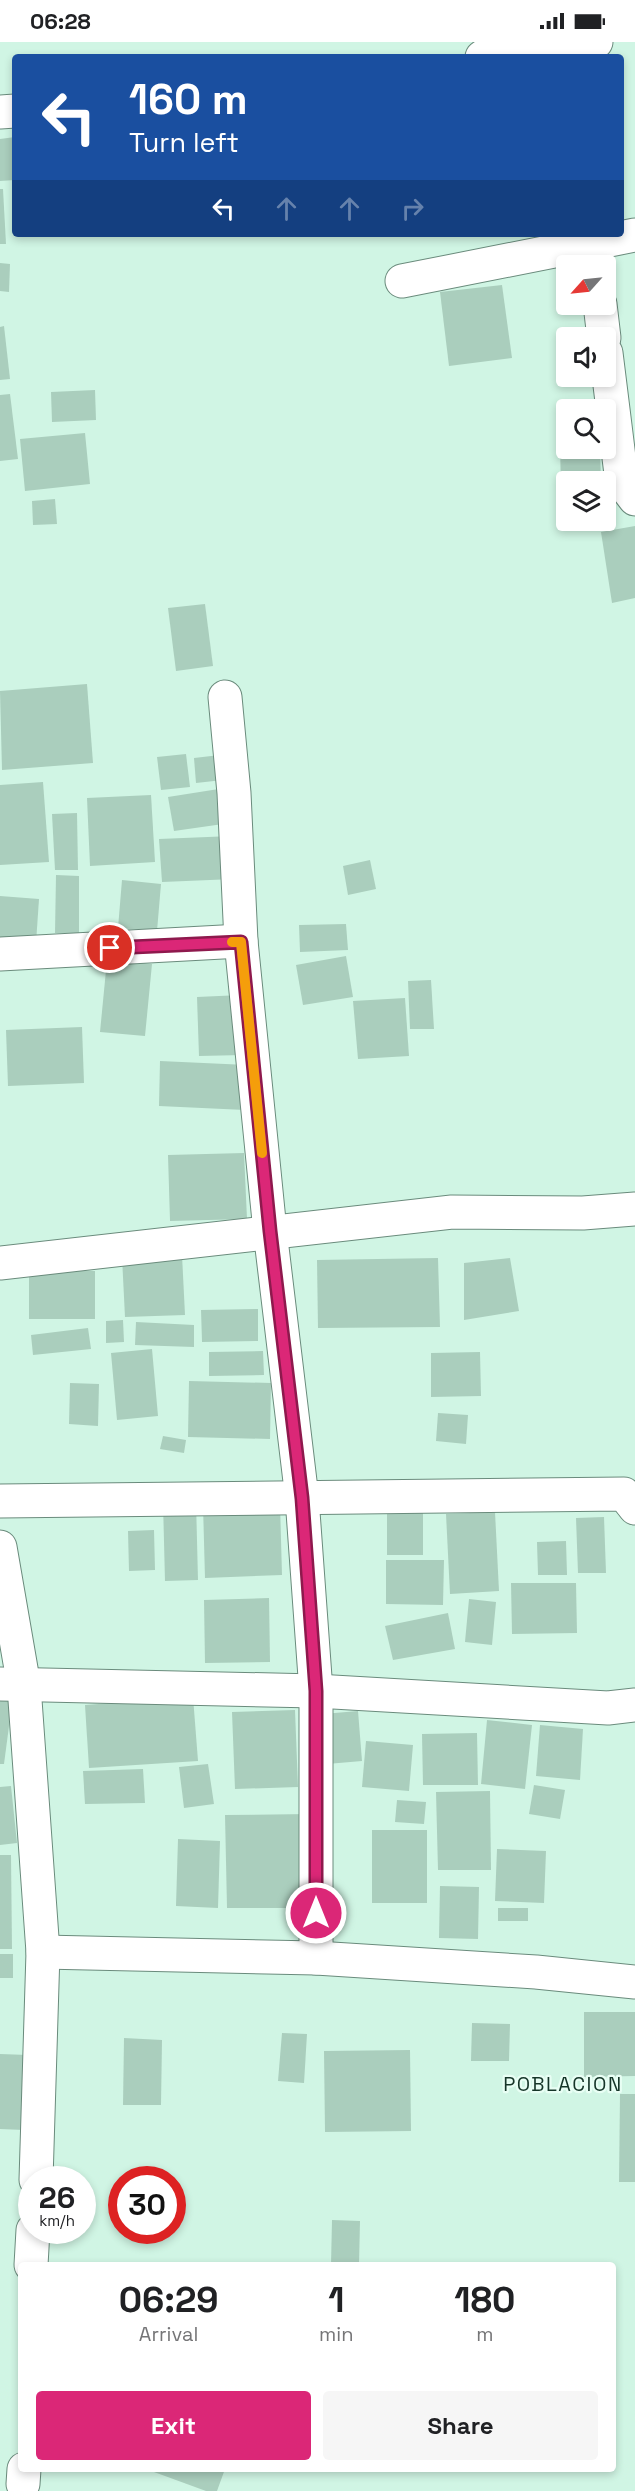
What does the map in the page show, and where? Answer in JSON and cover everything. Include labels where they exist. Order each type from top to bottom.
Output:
[{"type":"street","points":[[511,54],[560,49],[596,42]]},
{"type":"street","points":[[402,281],[593,247],[635,235]]},
{"type":"street","points":[[610,387],[622,482],[635,500]]},
{"type":"street","points":[[225,697],[234,793],[241,942],[270,1231],[302,1498],[316,1691],[316,1958]]},
{"type":"street","points":[[0,954],[241,942]]},
{"type":"street","points":[[0,1263],[452,1212],[583,1213],[635,1209]]},
{"type":"street","points":[[0,1501],[624,1494],[635,1508]]},
{"type":"street","points":[[0,1547],[12,1685],[43,1952],[36,2166]]},
{"type":"street","points":[[12,1685],[316,1691],[608,1708],[635,1705]]},
{"type":"street","points":[[43,1952],[316,1958],[536,1972],[635,1982]]},
{"type":"street","points":[[32,2262],[33,2244]]},
{"type":"building","points":[[12,137],[12,180],[0,181],[0,139]]},
{"type":"building","points":[[0,189],[3,189],[6,244],[0,244]]},
{"type":"building","points":[[0,263],[10,264],[9,292],[0,291]]},
{"type":"building","points":[[502,285],[512,358],[449,366],[440,292]]},
{"type":"building","points":[[4,326],[10,379],[0,380],[0,327]]},
{"type":"building","points":[[95,390],[96,420],[52,422],[51,392]]},
{"type":"building","points":[[10,394],[18,459],[0,461],[0,395]]},
{"type":"building","points":[[85,433],[90,484],[25,491],[20,439]]},
{"type":"building","points":[[560,459],[600,459],[601,471],[561,471]]},
{"type":"building","points":[[55,499],[57,524],[33,525],[32,501]]},
{"type":"building","points":[[635,526],[635,598],[612,603],[601,532]]},
{"type":"building","points":[[205,604],[213,666],[176,671],[168,608]]},
{"type":"building","points":[[87,684],[93,763],[2,770],[0,691]]},
{"type":"building","points":[[186,754],[190,787],[161,790],[157,757]]},
{"type":"building","points":[[220,755],[223,780],[196,783],[194,758]]},
{"type":"building","points":[[43,782],[49,862],[0,865],[0,785]]},
{"type":"building","points":[[225,788],[230,823],[174,831],[168,797]]},
{"type":"building","points":[[151,795],[155,862],[90,866],[87,798]]},
{"type":"building","points":[[77,813],[78,870],[55,870],[52,814]]},
{"type":"building","points":[[232,836],[234,879],[162,882],[159,839]]},
{"type":"building","points":[[370,860],[376,889],[348,895],[343,866]]},
{"type":"building","points":[[56,875],[79,876],[79,933],[55,933]]},
{"type":"building","points":[[122,880],[161,884],[157,931],[118,928]]},
{"type":"building","points":[[0,896],[39,899],[36,943],[0,941]]},
{"type":"building","points":[[346,924],[348,950],[300,952],[299,925]]},
{"type":"building","points":[[346,956],[353,997],[303,1005],[296,965]]},
{"type":"building","points":[[107,960],[152,964],[145,1036],[100,1032]]},
{"type":"building","points":[[431,980],[434,1029],[410,1029],[408,981]]},
{"type":"building","points":[[241,995],[243,1055],[199,1056],[197,997]]},
{"type":"building","points":[[405,998],[409,1056],[358,1059],[353,1001]]},
{"type":"building","points":[[82,1027],[84,1083],[8,1086],[6,1030]]},
{"type":"building","points":[[160,1061],[247,1065],[245,1110],[159,1106]]},
{"type":"building","points":[[244,1153],[247,1219],[170,1221],[168,1155]]},
{"type":"building","points":[[182,1255],[185,1315],[125,1317],[122,1257]]},
{"type":"building","points":[[438,1258],[440,1327],[318,1328],[317,1260]]},
{"type":"building","points":[[510,1258],[519,1311],[464,1320],[464,1263]]},
{"type":"building","points":[[29,1271],[95,1271],[95,1319],[29,1319]]},
{"type":"building","points":[[258,1309],[258,1341],[202,1342],[201,1310]]},
{"type":"building","points":[[123,1320],[124,1342],[106,1343],[106,1321]]},
{"type":"building","points":[[136,1322],[194,1325],[194,1347],[135,1345]]},
{"type":"building","points":[[88,1328],[91,1349],[33,1355],[31,1335]]},
{"type":"building","points":[[152,1349],[158,1416],[117,1420],[111,1353]]},
{"type":"building","points":[[263,1351],[264,1375],[209,1376],[209,1352]]},
{"type":"building","points":[[480,1352],[481,1396],[431,1397],[431,1353]]},
{"type":"building","points":[[189,1381],[271,1383],[270,1439],[188,1437]]},
{"type":"building","points":[[70,1383],[99,1384],[98,1426],[69,1424]]},
{"type":"building","points":[[438,1413],[468,1415],[466,1444],[436,1441]]},
{"type":"building","points":[[163,1436],[186,1440],[184,1453],[160,1449]]},
{"type":"building","points":[[196,1501],[198,1580],[165,1581],[163,1502]]},
{"type":"building","points":[[280,1503],[282,1575],[205,1578],[203,1505]]},
{"type":"building","points":[[387,1505],[423,1505],[423,1555],[387,1555]]},
{"type":"building","points":[[495,1512],[499,1591],[450,1594],[446,1514]]},
{"type":"building","points":[[604,1517],[606,1573],[578,1573],[576,1518]]},
{"type":"building","points":[[154,1530],[155,1570],[129,1571],[128,1531]]},
{"type":"building","points":[[566,1541],[567,1575],[538,1575],[537,1542]]},
{"type":"building","points":[[386,1560],[444,1560],[443,1605],[386,1604]]},
{"type":"building","points":[[511,1583],[576,1583],[577,1633],[512,1634]]},
{"type":"building","points":[[269,1598],[270,1662],[205,1663],[204,1600]]},
{"type":"building","points":[[469,1599],[496,1602],[492,1645],[465,1642]]},
{"type":"building","points":[[448,1613],[455,1649],[393,1660],[385,1626]]},
{"type":"building","points":[[0,1694],[13,1696],[4,1764],[0,1764]]},
{"type":"building","points":[[193,1697],[198,1761],[89,1768],[85,1705]]},
{"type":"building","points":[[295,1710],[298,1787],[235,1789],[232,1712]]},
{"type":"building","points":[[358,1711],[362,1761],[327,1764],[323,1714]]},
{"type":"building","points":[[487,1720],[532,1725],[525,1789],[481,1784]]},
{"type":"building","points":[[540,1725],[583,1729],[580,1780],[536,1776]]},
{"type":"building","points":[[477,1733],[478,1785],[423,1785],[422,1734]]},
{"type":"building","points":[[366,1741],[413,1745],[409,1791],[362,1787]]},
{"type":"building","points":[[208,1764],[214,1804],[184,1808],[179,1767]]},
{"type":"building","points":[[143,1769],[145,1803],[85,1804],[83,1771]]},
{"type":"building","points":[[534,1785],[565,1790],[560,1819],[529,1814]]},
{"type":"building","points":[[11,1786],[17,1843],[0,1845],[0,1787]]},
{"type":"building","points":[[490,1791],[491,1870],[438,1870],[436,1792]]},
{"type":"building","points":[[397,1800],[426,1802],[424,1824],[395,1822]]},
{"type":"building","points":[[309,1814],[310,1908],[227,1908],[225,1815]]},
{"type":"building","points":[[372,1830],[427,1830],[427,1903],[372,1903]]},
{"type":"building","points":[[178,1839],[220,1841],[218,1908],[176,1906]]},
{"type":"building","points":[[497,1849],[546,1851],[544,1903],[495,1901]]},
{"type":"building","points":[[0,1855],[11,1855],[12,1949],[0,1949]]},
{"type":"building","points":[[440,1886],[479,1887],[478,1939],[439,1938]]},
{"type":"building","points":[[498,1908],[528,1908],[528,1921],[498,1921]]},
{"type":"building","points":[[0,1954],[13,1954],[13,1978],[0,1978]]},
{"type":"building","points":[[584,2012],[635,2012],[635,2076],[584,2077]]},
{"type":"building","points":[[472,2023],[510,2024],[509,2061],[471,2061]]},
{"type":"building","points":[[282,2033],[307,2034],[304,2083],[278,2081]]},
{"type":"building","points":[[124,2038],[162,2040],[161,2105],[123,2105]]},
{"type":"building","points":[[410,2050],[411,2131],[325,2132],[324,2051]]},
{"type":"building","points":[[0,2054],[28,2055],[24,2130],[0,2129]]},
{"type":"building","points":[[620,2094],[635,2094],[635,2182],[619,2182]]},
{"type":"building","points":[[332,2220],[360,2221],[359,2262],[331,2262]]},
{"type":"building","points":[[154,2472],[224,2472],[217,2491],[206,2491]]},
{"type":"slow traffic","points":[[232,942],[241,942],[262,1153]]},
{"type":"district","name":"POBLACION","points":[[563,2084]]},
{"type":"route","points":[[110,948],[241,942],[270,1231],[302,1498],[316,1691],[316,1913]]}]
